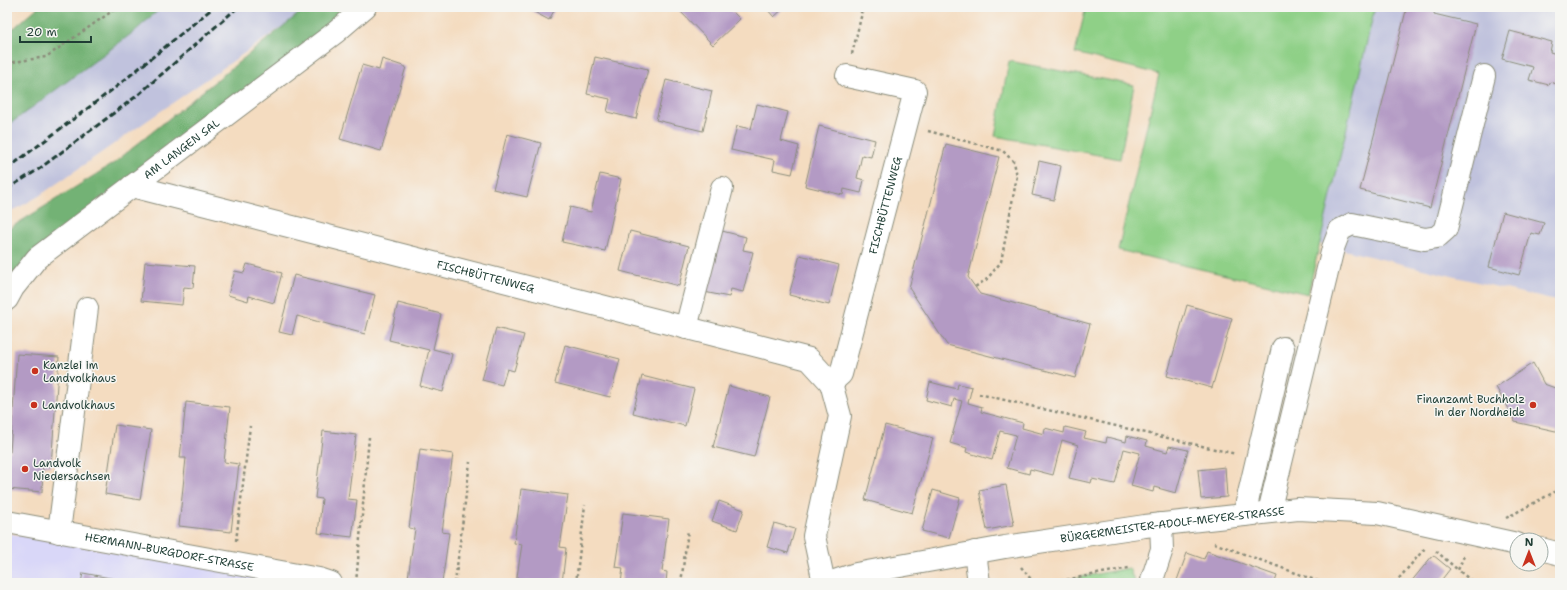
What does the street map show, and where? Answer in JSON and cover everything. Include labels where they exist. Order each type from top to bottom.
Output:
[{"type":"street","name":"AM LANGEN SAL","points":[[7,300],[13,288],[37,258],[336,32],[365,7]]},
{"type":"street","name":"FISCHBÜTTENWEG","points":[[831,383],[842,374],[915,91],[847,76]]},
{"type":"street","points":[[1269,512],[1333,248],[1340,230],[1352,224],[1425,238],[1437,237],[1446,229],[1484,76]]},
{"type":"street","name":"FISCHBÜTTENWEG","points":[[132,186],[809,359],[831,383],[840,416],[814,536],[824,583]]},
{"type":"street","points":[[686,328],[722,188]]},
{"type":"street","points":[[59,532],[87,308]]},
{"type":"street","points":[[1244,515],[1283,348]]},
{"type":"street","name":"BÜRGERMEISTER-ADOLF-MEYER-STRASSE","points":[[829,583],[856,574],[974,552],[1161,524],[1298,509],[1378,513],[1509,542]]},
{"type":"street","name":"HERMANN-BURGDORF-STRASSE","points":[[7,522],[325,581]]},
{"type":"street","points":[[1152,580],[1162,549],[1161,524]]},
{"type":"street","points":[[974,552],[979,583]]},
{"type":"street","points":[[1549,552],[1560,554]]},
{"type":"path","points":[[7,63],[46,57],[118,7]]},
{"type":"path","points":[[847,76],[862,13],[857,7]]},
{"type":"path","points":[[906,126],[1003,151],[1014,162],[1017,176],[1001,262],[987,279],[974,287]]},
{"type":"path","points":[[979,394],[1257,459]]},
{"type":"path","points":[[234,564],[250,426]]},
{"type":"path","points":[[356,583],[369,437]]},
{"type":"path","points":[[455,583],[470,462]]},
{"type":"path","points":[[1458,570],[1474,534],[1560,489]]},
{"type":"path","points":[[576,583],[585,506]]},
{"type":"path","points":[[681,583],[688,530]]},
{"type":"path","points":[[1207,540],[1323,583]]},
{"type":"path","points":[[1395,583],[1428,545]]},
{"type":"path","points":[[1434,550],[1474,583]]},
{"type":"path","points":[[1049,583],[1129,568],[1131,573]]},
{"type":"shaded area","points":[[162,7],[306,7],[286,24],[39,196],[7,214],[7,126],[135,31]]},
{"type":"shaded area","points":[[1375,7],[1541,7],[1560,12],[1560,302],[1319,244]]},
{"type":"shaded area","points":[[7,533],[295,583],[7,583]]},
{"type":"green space","points":[[38,7],[162,7],[135,31],[7,126],[7,28],[14,28]]},
{"type":"green space","points":[[307,7],[365,7],[37,258],[7,277],[7,230],[114,163]]},
{"type":"green space","points":[[1086,7],[1375,7],[1308,294],[1118,250],[1159,74],[1075,53]]},
{"type":"green space","points":[[1009,61],[1134,85],[1120,159],[995,136]]},
{"type":"green space","points":[[1129,568],[1135,583],[1049,583]]},
{"type":"building","points":[[525,7],[556,7],[549,20]]},
{"type":"building","points":[[676,7],[728,7],[740,19],[713,45]]},
{"type":"building","points":[[765,7],[785,7],[774,17]]},
{"type":"building","points":[[1407,7],[1435,7],[1434,14],[1476,24],[1430,208],[1360,190]]},
{"type":"building","points":[[1510,31],[1552,42],[1550,52],[1560,55],[1560,85],[1550,82],[1549,85],[1529,80],[1533,67],[1502,59]]},
{"type":"building","points":[[595,57],[648,69],[636,119],[607,112],[610,99],[587,94]]},
{"type":"building","points":[[382,59],[406,67],[381,151],[340,139],[362,65],[379,70]]},
{"type":"building","points":[[666,80],[712,91],[703,131],[656,120]]},
{"type":"building","points":[[757,104],[788,112],[781,141],[799,146],[792,174],[773,170],[775,160],[731,150],[737,126],[751,129]]},
{"type":"building","points":[[819,126],[875,140],[871,157],[862,155],[857,178],[864,180],[861,193],[844,189],[843,195],[805,186]]},
{"type":"building","points":[[507,134],[541,143],[527,197],[493,189]]},
{"type":"building","points":[[946,144],[999,157],[968,277],[980,294],[1090,324],[1075,378],[947,345],[909,288]]},
{"type":"building","points":[[1039,161],[1061,166],[1054,200],[1032,195]]},
{"type":"building","points":[[600,174],[621,179],[605,251],[562,242],[570,207],[591,212]]},
{"type":"building","points":[[1503,212],[1544,223],[1540,235],[1531,233],[1519,275],[1489,267]]},
{"type":"building","points":[[718,230],[746,237],[743,250],[753,252],[743,292],[731,289],[729,297],[704,292]]},
{"type":"building","points":[[630,231],[689,246],[679,286],[620,271]]},
{"type":"building","points":[[800,255],[839,265],[829,305],[789,295]]},
{"type":"building","points":[[145,262],[195,266],[193,288],[184,287],[182,305],[141,301]]},
{"type":"building","points":[[247,264],[282,273],[274,303],[249,296],[248,301],[228,295],[235,271],[244,273]]},
{"type":"building","points":[[294,275],[375,295],[365,334],[297,316],[292,335],[279,332]]},
{"type":"building","points":[[398,303],[441,314],[433,349],[452,354],[443,392],[420,386],[429,350],[389,340]]},
{"type":"building","points":[[1187,305],[1232,318],[1212,388],[1167,376]]},
{"type":"building","points":[[496,328],[524,335],[514,371],[507,369],[502,385],[482,380]]},
{"type":"building","points":[[565,345],[620,359],[610,397],[555,383]]},
{"type":"building","name":"Landvolkhaus","points":[[17,354],[59,357],[51,466],[43,465],[42,492],[7,489],[7,452],[10,452]]},
{"type":"building","name":"Finanzamt Buchholz in der Nordheide","points":[[1533,363],[1544,384],[1558,389],[1560,385],[1560,432],[1515,422],[1496,387]]},
{"type":"building","points":[[642,376],[694,389],[685,426],[633,413]]},
{"type":"building","points":[[930,382],[957,389],[958,384],[972,387],[968,403],[982,407],[981,412],[1023,423],[1022,428],[1044,434],[1045,428],[1064,433],[1065,427],[1086,432],[1084,438],[1106,443],[1107,437],[1126,442],[1127,436],[1147,441],[1146,446],[1167,452],[1169,446],[1188,450],[1176,493],[1154,487],[1153,492],[1131,486],[1140,453],[1124,449],[1115,484],[1092,479],[1091,483],[1069,478],[1078,445],[1062,440],[1053,475],[1030,469],[1029,474],[1007,468],[1016,435],[1000,431],[992,460],[966,452],[967,448],[950,443],[962,401],[954,399],[952,407],[926,400]]},
{"type":"building","points":[[729,386],[770,397],[754,457],[713,447]]},
{"type":"building","points":[[186,402],[230,407],[224,462],[239,464],[231,532],[179,526],[186,458],[180,458]]},
{"type":"building","points":[[115,425],[151,430],[140,500],[105,494]]},
{"type":"building","points":[[885,425],[933,438],[912,513],[865,500]]},
{"type":"building","points":[[323,431],[356,435],[348,499],[357,500],[352,537],[318,533],[322,499],[315,498]]},
{"type":"building","points":[[420,449],[453,454],[442,532],[449,533],[442,583],[408,578],[415,529],[409,528]]},
{"type":"building","points":[[1225,467],[1227,497],[1201,499],[1198,470]]},
{"type":"building","points":[[1006,485],[1014,525],[987,530],[979,490]]},
{"type":"building","points":[[521,489],[568,495],[560,547],[566,548],[562,583],[516,583],[522,544],[514,543]]},
{"type":"building","points":[[933,490],[960,498],[949,538],[922,531]]},
{"type":"building","points":[[719,501],[744,510],[737,530],[712,521]]},
{"type":"building","points":[[623,513],[669,519],[662,571],[667,572],[666,583],[621,583],[623,568],[615,567]]},
{"type":"building","points":[[774,523],[795,529],[788,553],[767,547]]},
{"type":"building","points":[[1207,551],[1277,576],[1275,582],[1278,583],[1176,583],[1187,553],[1204,559]]},
{"type":"building","points":[[1433,555],[1450,569],[1439,583],[1410,583]]},
{"type":"building","points":[[83,573],[132,582],[132,583],[81,583]]},
{"type":"railway","points":[[7,169],[116,87],[214,7]]},
{"type":"railway","points":[[7,189],[39,169],[138,95],[238,7]]},
{"type":"place","name":"Kanzlei im Landvolkhaus","points":[[35,371]]},
{"type":"place","name":"Landvolkhaus","points":[[34,405]]},
{"type":"place","name":"Finanzamt Buchholz in der Nordheide","points":[[1533,405]]},
{"type":"place","name":"Landvolk Niedersachsen","points":[[25,469]]}]
